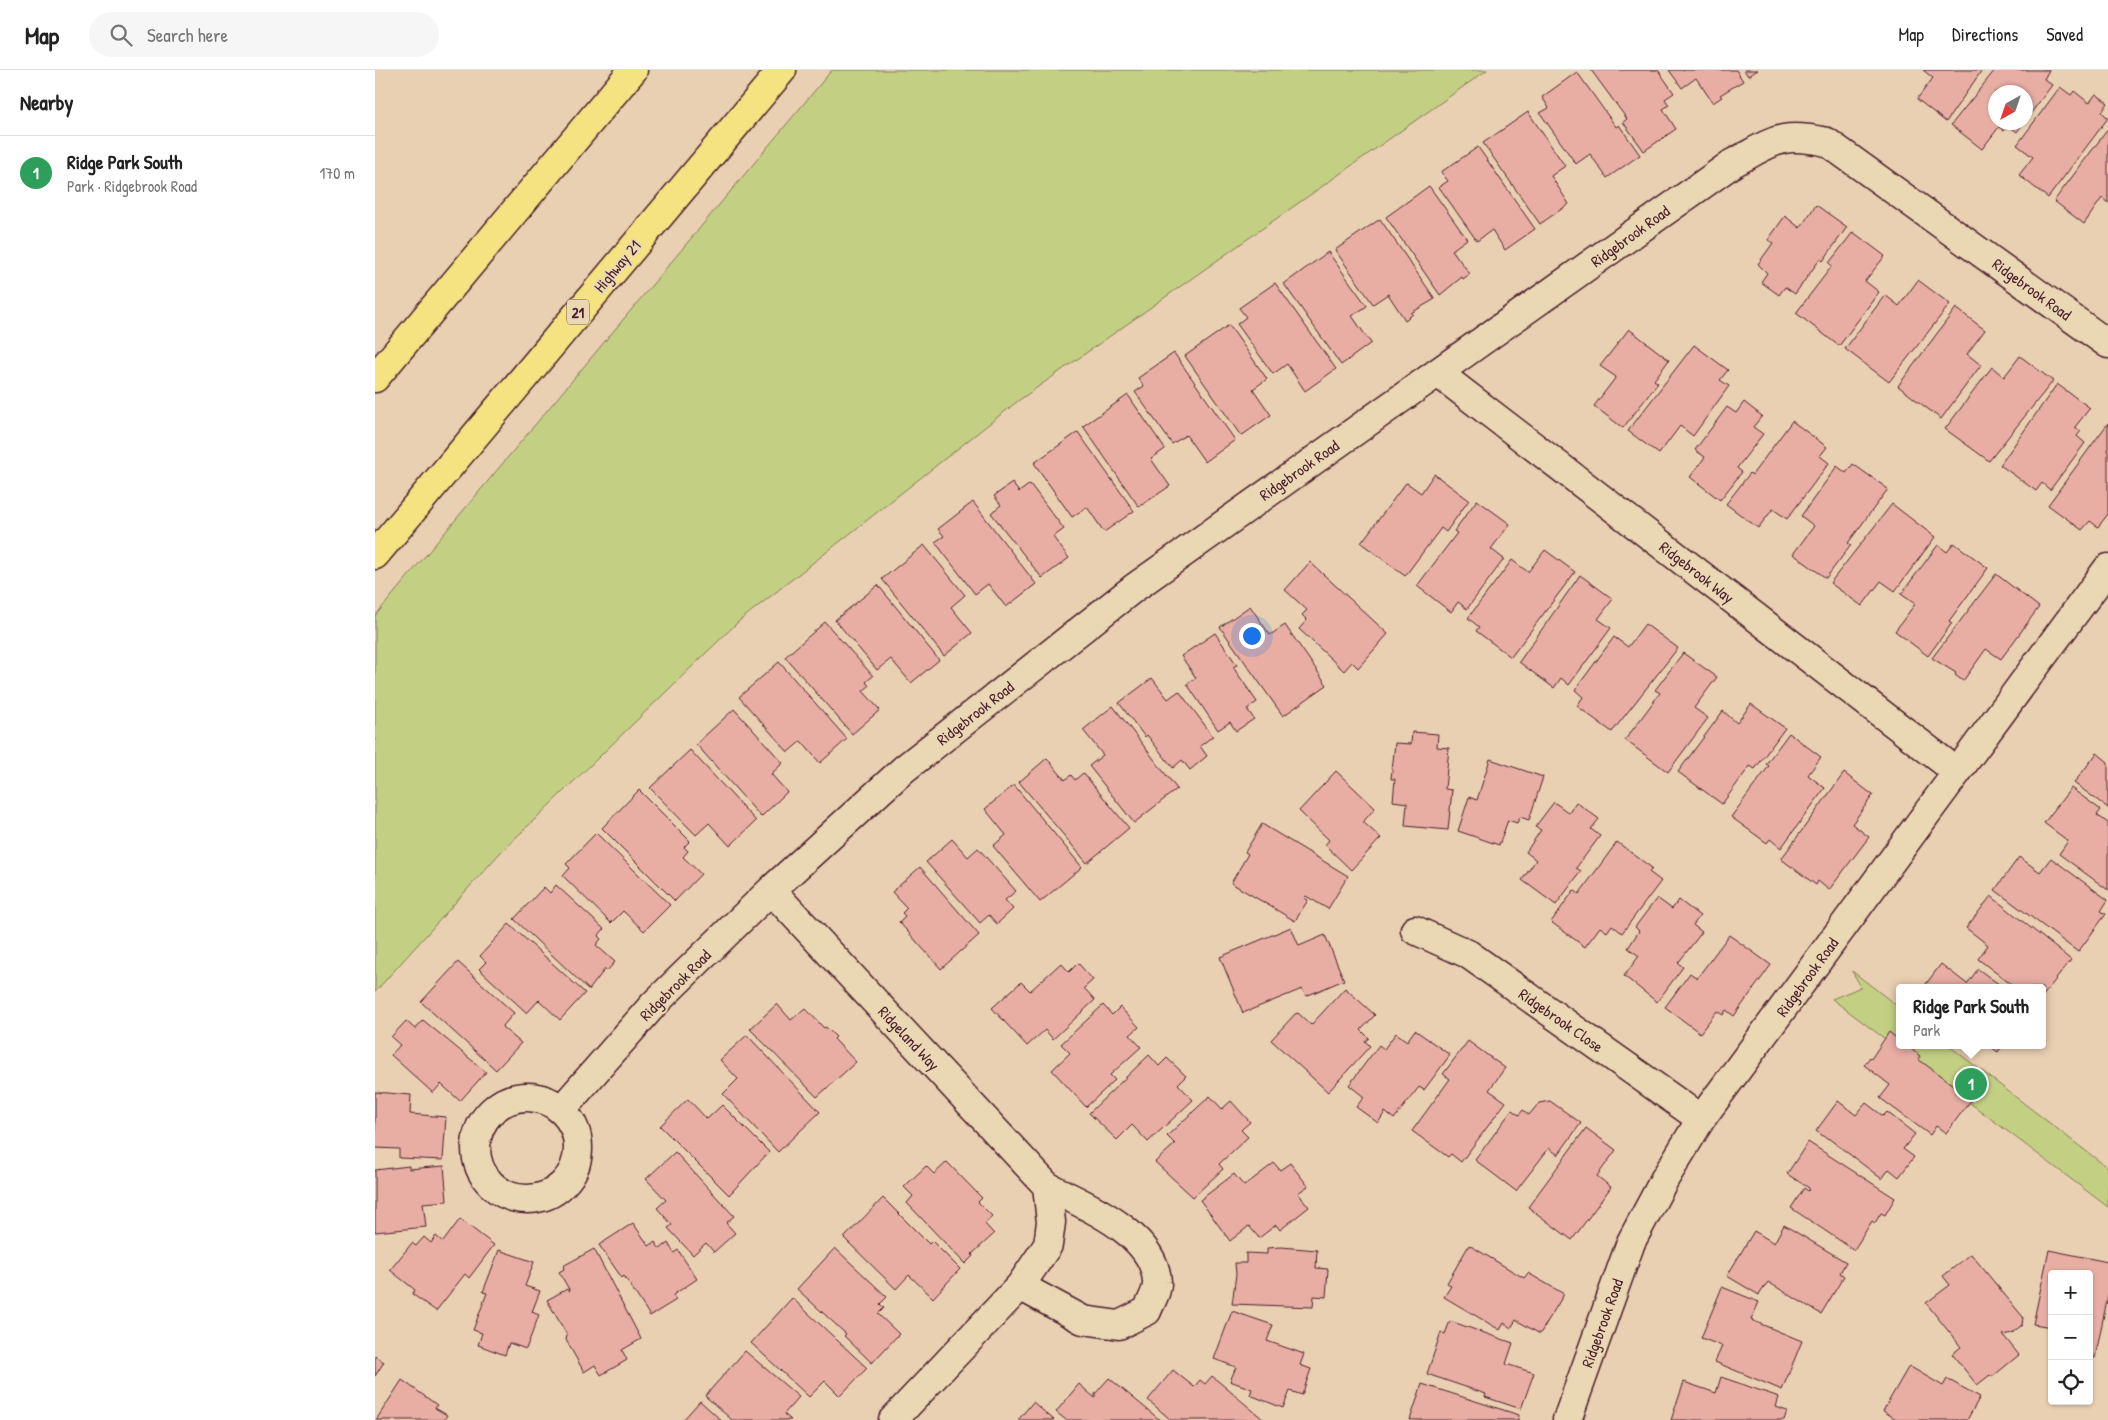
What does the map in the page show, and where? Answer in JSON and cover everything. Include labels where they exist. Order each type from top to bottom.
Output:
[{"type":"main road","points":[[375,378],[633,70]]},
{"type":"main road","name":"Highway 21","points":[[375,555],[782,70]]},
{"type":"street","name":"Ridgebrook Road","points":[[562,1109],[655,1004],[771,890],[904,769],[1134,588],[1733,163],[1779,138],[1797,136],[1827,142],[2108,344]]},
{"type":"street","name":"Ridgebrook Way","points":[[1438,373],[1957,771]]},
{"type":"street","name":"Ridgebrook Road","points":[[1567,1420],[1631,1242],[1664,1180],[1701,1119],[2108,568]]},
{"type":"street","name":"Ridgeland Way","points":[[771,890],[1047,1186],[1105,1216],[1131,1236],[1152,1260],[1158,1284],[1147,1311],[1119,1325],[1083,1320],[1020,1286]]},
{"type":"street","name":"Ridgebrook Close","points":[[1415,930],[1468,954],[1701,1119]]},
{"type":"street","points":[[893,1420],[1020,1286],[1048,1245],[1051,1222],[1047,1186]]},
{"type":"green space","points":[[832,70],[1487,70],[1018,401],[738,622],[499,854],[375,992],[375,616]]},
{"type":"green space","points":[[1852,971],[1896,1005],[1896,1047],[1832,999],[1861,987]]},
{"type":"green space","points":[[1898,1049],[1953,1049],[2108,1168],[2108,1207]]},
{"type":"building","points":[[1591,70],[1658,70],[1674,93],[1665,99],[1669,105],[1663,109],[1676,129],[1644,151],[1623,122],[1627,119]]},
{"type":"building","points":[[1669,70],[1736,70],[1743,81],[1720,95],[1722,97],[1713,103],[1696,78],[1682,88]]},
{"type":"building","points":[[1744,70],[1758,70],[1748,76]]},
{"type":"building","points":[[1923,70],[1982,70],[1946,122],[1917,99],[1933,78]]},
{"type":"building","points":[[1995,70],[2049,70],[2044,79],[2052,85],[2033,110],[2033,85],[1988,85],[1988,130],[1997,130],[1982,149],[1951,125]]},
{"type":"building","points":[[1577,72],[1616,127],[1619,125],[1640,155],[1607,178],[1590,154],[1576,164],[1540,113],[1549,108],[1542,97]]},
{"type":"building","points":[[2060,87],[2071,95],[2074,91],[2089,103],[2096,94],[2108,103],[2102,112],[2108,118],[2048,198],[2019,175],[2033,157],[2017,145],[2028,130],[2033,130],[2033,123]]},
{"type":"building","points":[[1528,112],[1565,166],[1551,176],[1569,204],[1540,224],[1483,143]]},
{"type":"building","points":[[2108,129],[2108,203],[2102,198],[2084,224],[2054,201]]},
{"type":"building","points":[[1478,147],[1535,229],[1505,250],[1492,230],[1477,241],[1439,187],[1448,181],[1441,172]]},
{"type":"building","points":[[1429,186],[1467,239],[1452,250],[1470,274],[1463,279],[1462,277],[1440,295],[1386,217]]},
{"type":"building","points":[[1816,205],[1847,227],[1823,261],[1820,259],[1795,294],[1785,287],[1779,295],[1761,282],[1767,273],[1758,264],[1773,243],[1768,240],[1785,216],[1800,228]]},
{"type":"building","points":[[1380,219],[1435,299],[1411,313],[1413,314],[1405,320],[1388,294],[1373,304],[1335,250]]},
{"type":"building","points":[[1853,232],[1885,256],[1865,281],[1879,292],[1839,346],[1796,313],[1832,266],[1829,263]]},
{"type":"building","points":[[1328,252],[1367,306],[1352,316],[1371,343],[1341,365],[1284,284]]},
{"type":"building","points":[[1918,280],[1950,304],[1889,382],[1845,349],[1885,295],[1899,306]]},
{"type":"building","points":[[1275,283],[1336,369],[1305,391],[1287,364],[1273,374],[1237,324],[1246,317],[1239,308]]},
{"type":"building","points":[[1956,308],[1985,330],[1967,354],[1981,365],[1941,419],[1898,386]]},
{"type":"building","points":[[1229,325],[1267,379],[1253,389],[1271,415],[1241,436],[1185,356]]},
{"type":"building","points":[[1629,329],[1669,360],[1654,380],[1658,383],[1623,428],[1594,406],[1616,377],[1600,366]]},
{"type":"building","points":[[1694,345],[1728,370],[1720,380],[1729,386],[1693,436],[1680,426],[1659,454],[1628,431]]},
{"type":"building","points":[[1174,353],[1235,440],[1205,462],[1186,435],[1172,444],[1135,392],[1144,386],[1138,378]]},
{"type":"building","points":[[2020,356],[2053,381],[1989,461],[1945,429],[1992,367],[2004,377]]},
{"type":"building","points":[[2057,384],[2090,408],[2075,427],[2081,431],[2077,436],[2085,443],[2050,490],[2042,483],[2036,491],[2000,465]]},
{"type":"building","points":[[1128,395],[1165,449],[1151,459],[1170,486],[1139,507],[1083,426]]},
{"type":"building","points":[[1744,402],[1762,416],[1753,427],[1763,434],[1737,468],[1742,472],[1720,500],[1690,477],[1705,457],[1695,450],[1727,407],[1736,413]]},
{"type":"building","points":[[1792,421],[1827,447],[1820,456],[1829,463],[1787,519],[1773,509],[1758,528],[1726,504],[1750,473],[1752,475]]},
{"type":"building","points":[[2108,423],[2108,514],[2098,527],[2090,521],[2082,530],[2048,505]]},
{"type":"building","points":[[1078,432],[1134,511],[1104,532],[1087,507],[1072,517],[1034,463]]},
{"type":"building","points":[[1853,464],[1888,489],[1848,543],[1851,545],[1826,578],[1793,554],[1814,526],[1801,516],[1837,466],[1846,473]]},
{"type":"building","points":[[1434,474],[1469,500],[1446,532],[1441,528],[1405,576],[1361,543],[1405,484],[1407,483],[1421,493]]},
{"type":"building","points":[[1012,483],[1019,492],[1030,484],[1064,529],[1053,537],[1069,558],[1042,578],[991,513],[1001,505],[994,496]]},
{"type":"building","points":[[1477,500],[1510,524],[1491,549],[1504,559],[1467,609],[1458,602],[1451,612],[1417,586],[1457,533],[1454,531]]},
{"type":"building","points":[[973,502],[1036,584],[1006,607],[988,584],[975,594],[935,542],[944,536],[938,529]]},
{"type":"building","points":[[1892,504],[1935,537],[1895,591],[1881,581],[1862,606],[1830,583]]},
{"type":"building","points":[[1954,543],[1988,568],[1949,621],[1952,623],[1928,656],[1895,631],[1915,604],[1901,594],[1938,545],[1947,552]]},
{"type":"building","points":[[924,545],[965,595],[951,607],[972,633],[944,656],[882,579]]},
{"type":"building","points":[[1545,550],[1575,572],[1511,657],[1476,631],[1479,627],[1468,618],[1512,560],[1528,572]]},
{"type":"building","points":[[1310,562],[1388,634],[1358,668],[1352,662],[1344,671],[1299,629],[1307,620],[1302,615],[1307,610],[1285,590]]},
{"type":"building","points":[[1996,574],[2039,607],[2001,659],[1986,649],[1963,681],[1955,675],[1956,673],[1932,658]]},
{"type":"building","points":[[1580,575],[1613,599],[1598,619],[1611,628],[1569,685],[1561,678],[1554,688],[1519,662]]},
{"type":"building","points":[[878,585],[939,660],[911,683],[891,659],[877,670],[835,620]]},
{"type":"building","points":[[1250,606],[1270,635],[1285,625],[1327,685],[1283,716],[1220,627]]},
{"type":"building","points":[[825,622],[873,676],[866,682],[869,686],[863,691],[880,710],[852,734],[785,657]]},
{"type":"building","points":[[1645,624],[1678,648],[1612,732],[1577,706],[1583,697],[1575,690],[1614,637],[1628,647]]},
{"type":"building","points":[[1215,633],[1237,665],[1233,667],[1257,702],[1247,709],[1254,719],[1236,731],[1230,722],[1218,730],[1187,684],[1196,678],[1181,656]]},
{"type":"building","points":[[1683,653],[1717,677],[1694,708],[1708,718],[1668,772],[1625,740],[1660,693],[1655,690]]},
{"type":"building","points":[[779,662],[847,739],[820,763],[801,741],[788,752],[739,697]]},
{"type":"building","points":[[1152,678],[1168,699],[1179,691],[1213,736],[1200,746],[1207,756],[1190,770],[1182,760],[1173,768],[1147,735],[1145,737],[1119,703]]},
{"type":"building","points":[[1751,704],[1785,728],[1755,769],[1750,766],[1722,804],[1678,772],[1723,711],[1737,723]]},
{"type":"building","points":[[1113,706],[1177,789],[1134,823],[1089,766],[1103,755],[1083,730]]},
{"type":"building","points":[[734,709],[783,763],[771,774],[787,792],[761,817],[696,744]]},
{"type":"building","points":[[1412,732],[1438,734],[1437,747],[1449,748],[1445,789],[1452,790],[1448,830],[1405,826],[1407,803],[1393,801],[1395,779],[1391,779],[1395,743],[1411,744]]},
{"type":"building","points":[[1789,733],[1821,757],[1808,775],[1825,788],[1781,848],[1770,839],[1767,843],[1731,817],[1769,766],[1766,764]]},
{"type":"building","points":[[690,750],[756,821],[730,846],[709,823],[696,835],[650,788]]},
{"type":"building","points":[[2097,753],[2108,762],[2108,808],[2074,783]]},
{"type":"building","points":[[1047,758],[1065,780],[1071,775],[1075,780],[1083,773],[1129,828],[1087,863],[1019,782]]},
{"type":"building","points":[[1490,759],[1543,777],[1529,820],[1520,817],[1517,823],[1508,820],[1499,845],[1458,831],[1469,797],[1477,800]]},
{"type":"building","points":[[1336,771],[1375,808],[1363,822],[1381,838],[1351,870],[1325,845],[1329,840],[1299,811]]},
{"type":"building","points":[[1844,773],[1873,795],[1852,824],[1869,837],[1829,890],[1818,881],[1816,885],[1781,859]]},
{"type":"building","points":[[1014,785],[1082,867],[1040,902],[993,846],[1006,835],[985,809]]},
{"type":"building","points":[[2071,788],[2101,810],[2097,815],[2108,823],[2108,890],[2059,854],[2068,841],[2044,823]]},
{"type":"building","points":[[639,790],[690,841],[684,847],[688,851],[683,857],[701,874],[675,901],[602,828]]},
{"type":"building","points":[[1554,802],[1569,813],[1576,802],[1599,819],[1591,829],[1600,836],[1576,868],[1581,871],[1556,905],[1522,880],[1536,860],[1526,852],[1541,830],[1535,827]]},
{"type":"building","points":[[1262,824],[1348,876],[1328,909],[1306,896],[1304,898],[1308,900],[1295,921],[1231,883],[1248,854],[1245,852]]},
{"type":"building","points":[[596,833],[670,905],[644,931],[623,911],[611,923],[563,876],[570,868],[566,864]]},
{"type":"building","points":[[952,839],[968,857],[978,848],[1016,891],[1005,900],[1013,909],[997,924],[989,915],[980,923],[926,862]]},
{"type":"building","points":[[1617,842],[1652,868],[1649,872],[1661,881],[1622,933],[1612,925],[1607,932],[1600,927],[1585,947],[1551,922],[1574,890],[1579,894]]},
{"type":"building","points":[[2019,857],[2040,872],[2051,858],[2108,900],[2101,911],[2106,914],[2078,952],[1995,890]]},
{"type":"building","points":[[920,867],[979,935],[941,969],[899,922],[905,916],[902,913],[907,908],[892,892]]},
{"type":"building","points":[[556,885],[604,929],[598,936],[601,939],[596,945],[615,962],[607,971],[605,969],[589,990],[514,919],[544,887],[550,893]]},
{"type":"building","points":[[1991,896],[2071,960],[2046,992],[2046,984],[2011,984],[1978,959],[1988,945],[1966,928]]},
{"type":"building","points":[[1657,898],[1672,909],[1679,900],[1700,916],[1693,925],[1702,932],[1678,963],[1683,967],[1657,1002],[1624,976],[1639,956],[1628,948],[1639,931],[1635,927]]},
{"type":"building","points":[[509,924],[585,993],[560,1020],[539,1000],[527,1013],[479,969],[486,962],[480,956]]},
{"type":"building","points":[[1291,927],[1299,946],[1325,935],[1344,980],[1306,996],[1302,989],[1243,1013],[1220,957]]},
{"type":"building","points":[[1729,935],[1771,965],[1734,1016],[1726,1010],[1723,1015],[1717,1011],[1700,1033],[1665,1007],[1690,973],[1697,978]]},
{"type":"building","points":[[458,962],[514,1013],[502,1027],[521,1043],[496,1070],[421,1002]]},
{"type":"building","points":[[1061,963],[1069,972],[1078,963],[1093,980],[1084,988],[1095,1000],[1053,1039],[1045,1030],[1027,1046],[992,1008],[1021,982],[1030,991]]},
{"type":"building","points":[[1941,964],[1967,984],[1926,984]]},
{"type":"building","points":[[1978,969],[1999,984],[1967,984]]},
{"type":"building","points":[[1345,988],[1375,1015],[1361,1030],[1369,1038],[1365,1041],[1370,1046],[1328,1092],[1271,1040],[1295,1014],[1298,1013],[1311,1025]]},
{"type":"building","points":[[777,1004],[791,1020],[805,1008],[824,1028],[826,1027],[836,1037],[834,1039],[856,1062],[817,1097],[750,1029]]},
{"type":"building","points":[[1103,1005],[1112,1015],[1120,1007],[1139,1027],[1130,1035],[1141,1047],[1110,1075],[1115,1080],[1086,1107],[1052,1070],[1070,1053],[1061,1044]]},
{"type":"building","points":[[423,1020],[486,1072],[460,1101],[441,1084],[433,1093],[391,1055],[400,1045],[391,1037],[406,1021],[415,1029]]},
{"type":"building","points":[[1415,1030],[1450,1055],[1424,1090],[1419,1087],[1394,1119],[1385,1112],[1378,1123],[1356,1107],[1364,1097],[1349,1085],[1379,1045],[1384,1049],[1396,1033],[1407,1041]]},
{"type":"building","points":[[1889,1032],[1896,1038],[1896,1049],[1911,1049],[1920,1056],[1918,1059],[1972,1099],[1946,1133],[1936,1126],[1930,1135],[1880,1098],[1890,1085],[1864,1065],[1870,1057],[1871,1059]]},
{"type":"building","points":[[747,1035],[820,1112],[778,1152],[723,1094],[738,1079],[720,1060]]},
{"type":"building","points":[[1468,1041],[1505,1068],[1489,1090],[1506,1102],[1461,1162],[1451,1154],[1448,1157],[1412,1131],[1450,1079],[1443,1074]]},
{"type":"building","points":[[1149,1055],[1159,1066],[1167,1058],[1186,1076],[1178,1084],[1193,1100],[1148,1142],[1132,1125],[1117,1140],[1089,1113]]},
{"type":"building","points":[[375,1092],[411,1095],[410,1114],[446,1117],[443,1160],[399,1158],[399,1149],[375,1148]]},
{"type":"building","points":[[1210,1096],[1222,1109],[1231,1101],[1250,1122],[1241,1130],[1248,1137],[1219,1164],[1223,1169],[1193,1197],[1155,1162],[1175,1144],[1167,1136]]},
{"type":"building","points":[[688,1099],[707,1119],[722,1105],[769,1152],[729,1195],[660,1126]]},
{"type":"building","points":[[1550,1101],[1581,1123],[1558,1155],[1549,1148],[1516,1191],[1475,1160],[1512,1110],[1519,1115],[1523,1110],[1529,1115],[1539,1103]]},
{"type":"building","points":[[1838,1101],[1856,1115],[1866,1103],[1883,1116],[1887,1112],[1915,1134],[1903,1149],[1914,1157],[1899,1177],[1889,1169],[1882,1179],[1816,1131]]},
{"type":"building","points":[[1586,1128],[1616,1150],[1597,1176],[1611,1187],[1572,1240],[1528,1207]]},
{"type":"building","points":[[1808,1142],[1895,1198],[1885,1215],[1881,1213],[1875,1223],[1872,1221],[1854,1250],[1791,1208],[1804,1188],[1808,1191],[1809,1188],[1787,1174]]},
{"type":"building","points":[[675,1152],[734,1216],[726,1223],[735,1233],[714,1252],[706,1243],[693,1255],[668,1228],[672,1225],[657,1208],[666,1200],[646,1179]]},
{"type":"building","points":[[947,1162],[982,1198],[978,1202],[992,1216],[985,1224],[994,1234],[972,1254],[973,1256],[965,1264],[907,1203],[913,1196],[904,1187],[926,1166],[934,1174]]},
{"type":"building","points":[[1274,1163],[1280,1170],[1290,1163],[1308,1186],[1298,1193],[1309,1207],[1280,1230],[1276,1225],[1259,1238],[1249,1226],[1230,1241],[1200,1200],[1234,1174],[1244,1186]]},
{"type":"building","points":[[409,1166],[409,1169],[444,1166],[447,1201],[423,1203],[426,1227],[375,1232],[375,1170]]},
{"type":"building","points":[[883,1198],[929,1244],[932,1241],[960,1269],[933,1298],[909,1275],[896,1289],[844,1238]]},
{"type":"building","points":[[460,1219],[494,1245],[469,1278],[465,1274],[436,1311],[412,1294],[415,1290],[390,1270],[412,1243],[416,1246],[424,1237],[431,1243],[436,1236],[443,1242]]},
{"type":"building","points":[[633,1223],[649,1246],[655,1242],[660,1249],[668,1243],[674,1253],[678,1250],[697,1279],[673,1295],[676,1300],[650,1316],[624,1276],[622,1278],[599,1245]]},
{"type":"building","points":[[1784,1225],[1846,1262],[1840,1273],[1844,1276],[1821,1314],[1768,1282],[1759,1295],[1727,1276],[1754,1231],[1774,1243]]},
{"type":"building","points":[[1469,1245],[1524,1278],[1528,1273],[1564,1294],[1540,1334],[1516,1320],[1511,1328],[1504,1323],[1500,1330],[1444,1297],[1451,1286],[1447,1283]]},
{"type":"building","points":[[1281,1247],[1317,1250],[1316,1268],[1328,1269],[1326,1297],[1314,1296],[1313,1307],[1232,1304],[1236,1274],[1235,1263],[1246,1263],[1246,1253],[1267,1254],[1267,1248]]},
{"type":"building","points":[[835,1248],[887,1297],[880,1304],[884,1308],[878,1314],[899,1334],[872,1363],[844,1336],[846,1334],[797,1289]]},
{"type":"building","points":[[594,1249],[641,1339],[622,1350],[627,1360],[601,1375],[595,1365],[584,1372],[566,1340],[567,1335],[547,1300],[567,1289],[570,1291],[559,1272],[564,1269],[563,1266]]},
{"type":"building","points":[[499,1250],[534,1262],[525,1286],[540,1291],[532,1312],[539,1315],[526,1349],[509,1343],[505,1355],[478,1345],[482,1333],[473,1330],[487,1293],[483,1292]]},
{"type":"building","points":[[2049,1250],[2108,1262],[2108,1295],[2095,1358],[2093,1358],[2093,1270],[2048,1270],[2048,1326],[2033,1324]]},
{"type":"building","points":[[1971,1254],[2023,1317],[2022,1325],[2012,1333],[2003,1335],[2019,1355],[1992,1377],[1990,1375],[1977,1385],[1952,1354],[1961,1347],[1926,1303],[1950,1285],[1943,1276]]},
{"type":"building","points":[[1722,1287],[1759,1302],[1751,1320],[1802,1341],[1782,1390],[1715,1362],[1722,1346],[1701,1338]]},
{"type":"building","points":[[792,1298],[867,1368],[840,1396],[825,1381],[809,1397],[751,1343]]},
{"type":"building","points":[[1232,1311],[1273,1325],[1267,1341],[1304,1354],[1300,1365],[1311,1369],[1302,1395],[1290,1391],[1283,1408],[1250,1395],[1252,1389],[1230,1381],[1236,1367],[1214,1359]]},
{"type":"building","points":[[1450,1321],[1513,1343],[1506,1364],[1534,1373],[1521,1409],[1485,1397],[1486,1394],[1427,1374],[1441,1332],[1445,1334]]},
{"type":"building","points":[[745,1351],[799,1397],[784,1414],[791,1420],[732,1420],[705,1396]]},
{"type":"building","points":[[375,1356],[384,1362],[375,1376]]},
{"type":"building","points":[[1909,1366],[1943,1386],[1947,1379],[1980,1397],[1967,1420],[1898,1420],[1883,1411]]},
{"type":"building","points":[[1173,1370],[1194,1387],[1200,1380],[1205,1384],[1212,1376],[1264,1420],[1171,1420],[1148,1400]]},
{"type":"building","points":[[1721,1377],[1779,1397],[1776,1407],[1787,1411],[1784,1420],[1671,1420],[1684,1382],[1716,1393]]},
{"type":"building","points":[[1109,1378],[1160,1420],[1066,1420],[1056,1412],[1079,1384],[1095,1398],[1095,1394]]},
{"type":"building","points":[[402,1380],[437,1405],[435,1408],[447,1415],[444,1420],[376,1420]]},
{"type":"building","points":[[1422,1384],[1519,1415],[1518,1420],[1410,1420]]},
{"type":"building","points":[[700,1401],[721,1420],[683,1420]]},
{"type":"building","points":[[1033,1402],[1054,1420],[1018,1420]]},
{"type":"place","name":"Ridge Park South","points":[[1971,1084]]}]
